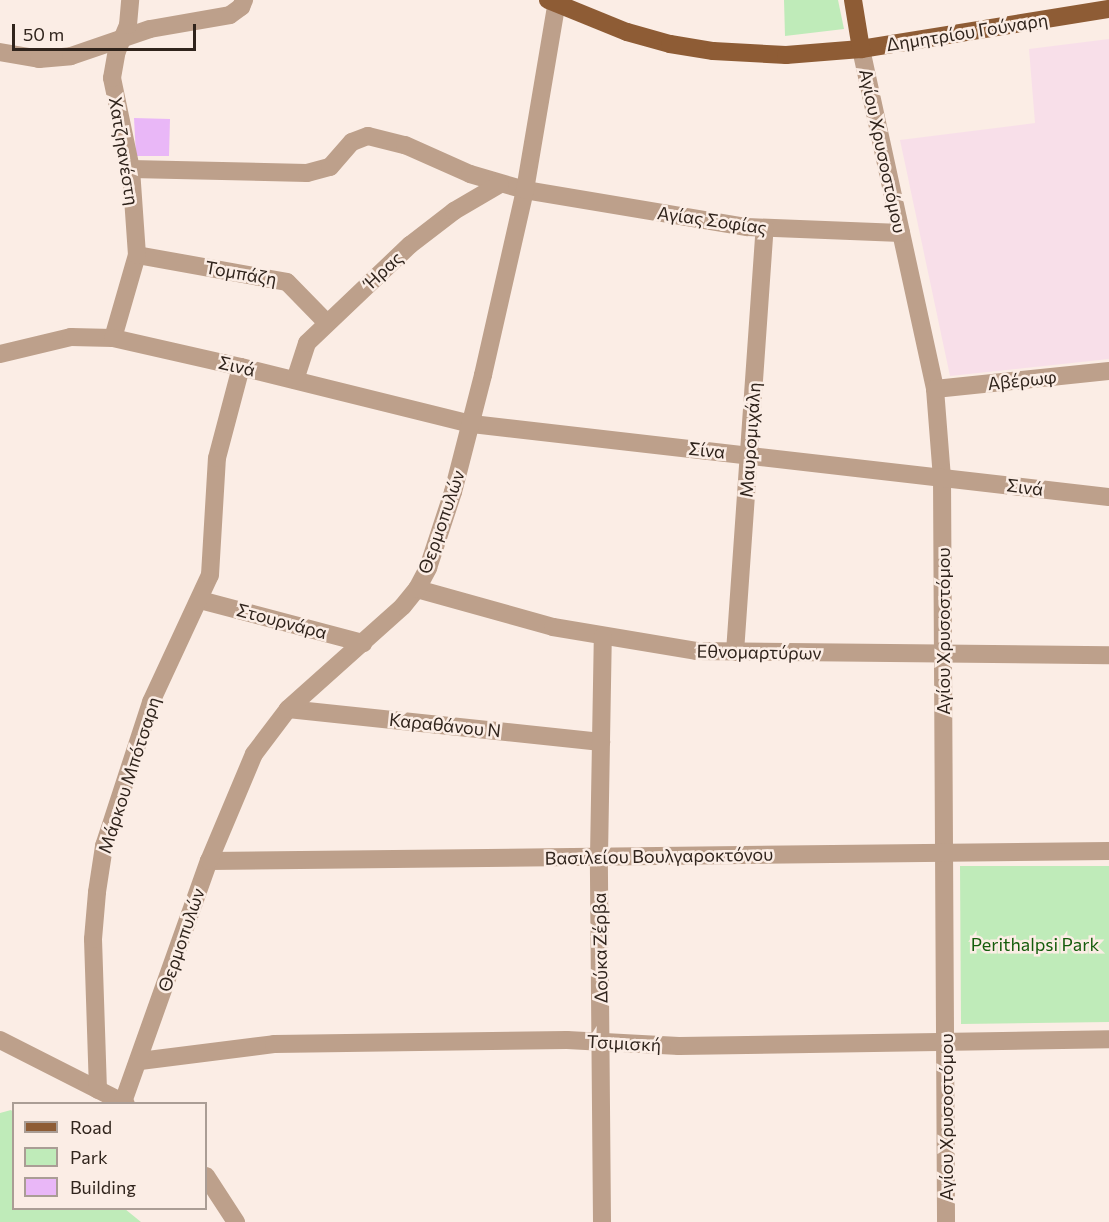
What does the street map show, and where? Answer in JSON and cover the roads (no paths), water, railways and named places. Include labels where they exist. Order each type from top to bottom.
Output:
[{"type":"main road","points":[[853,0],[861,49]]},
{"type":"main road","name":"Δημητρίου Γούναρη","points":[[554,1],[627,32],[713,51],[786,55],[861,49],[1109,9]]},
{"type":"street","name":"Χατζηανέστη","points":[[113,338],[137,255],[130,169],[112,78],[115,57],[128,25],[130,0]]},
{"type":"street","points":[[0,52],[39,59],[60,58],[150,29],[230,15],[241,7],[244,0]]},
{"type":"street","name":"Θερμοπυλών","points":[[124,1102],[209,861],[254,754],[288,709],[363,643],[417,589],[431,557],[472,424],[525,190],[554,1]]},
{"type":"street","name":"Αγίου Χρυσοστόμου","points":[[861,49],[935,388],[942,477],[946,1222]]},
{"type":"street","name":"Αγίας Σοφίας","points":[[130,169],[307,173],[330,167],[352,142],[368,136],[411,147],[470,174],[525,190],[765,228],[901,233]]},
{"type":"street","name":"Ήρας","points":[[295,380],[303,347],[327,323],[410,245],[454,211],[500,184]]},
{"type":"street","name":"Μαυρομιχάλη","points":[[735,652],[765,228]]},
{"type":"street","name":"Τομπάζη","points":[[137,255],[287,282],[327,323]]},
{"type":"street","name":"Σινά","points":[[0,354],[71,338],[113,338],[242,367],[472,424]]},
{"type":"street","name":"Μάρκου Μπότσαρη","points":[[98,1090],[93,939],[104,846],[151,702],[200,600],[212,564],[217,458],[242,367]]},
{"type":"street","name":"Αβέρωφ","points":[[935,388],[1109,371]]},
{"type":"street","name":"Σίνα","points":[[472,424],[942,477]]},
{"type":"street","name":"Σινά","points":[[942,477],[1109,497]]},
{"type":"street","name":"Εθνομαρτύρων","points":[[417,589],[553,627],[673,649],[735,652],[1109,655]]},
{"type":"street","name":"Στουρνάρα","points":[[200,600],[363,643]]},
{"type":"street","name":"Δούκα Ζέρβα","points":[[602,1222],[599,856],[603,637]]},
{"type":"street","name":"Καραθάνου Ν","points":[[288,709],[601,742]]},
{"type":"street","name":"Βασιλείου Βουλγαροκτόνου","points":[[209,861],[1109,851]]},
{"type":"street","name":"Τσιμισκή","points":[[140,1061],[274,1044],[601,1040],[679,1046],[1109,1039]]},
{"type":"street","points":[[0,1040],[122,1102]]},
{"type":"street","points":[[207,1178],[236,1222]]},
{"type":"park label","name":"Perithalpsi Park","points":[[1035,944]]}]
